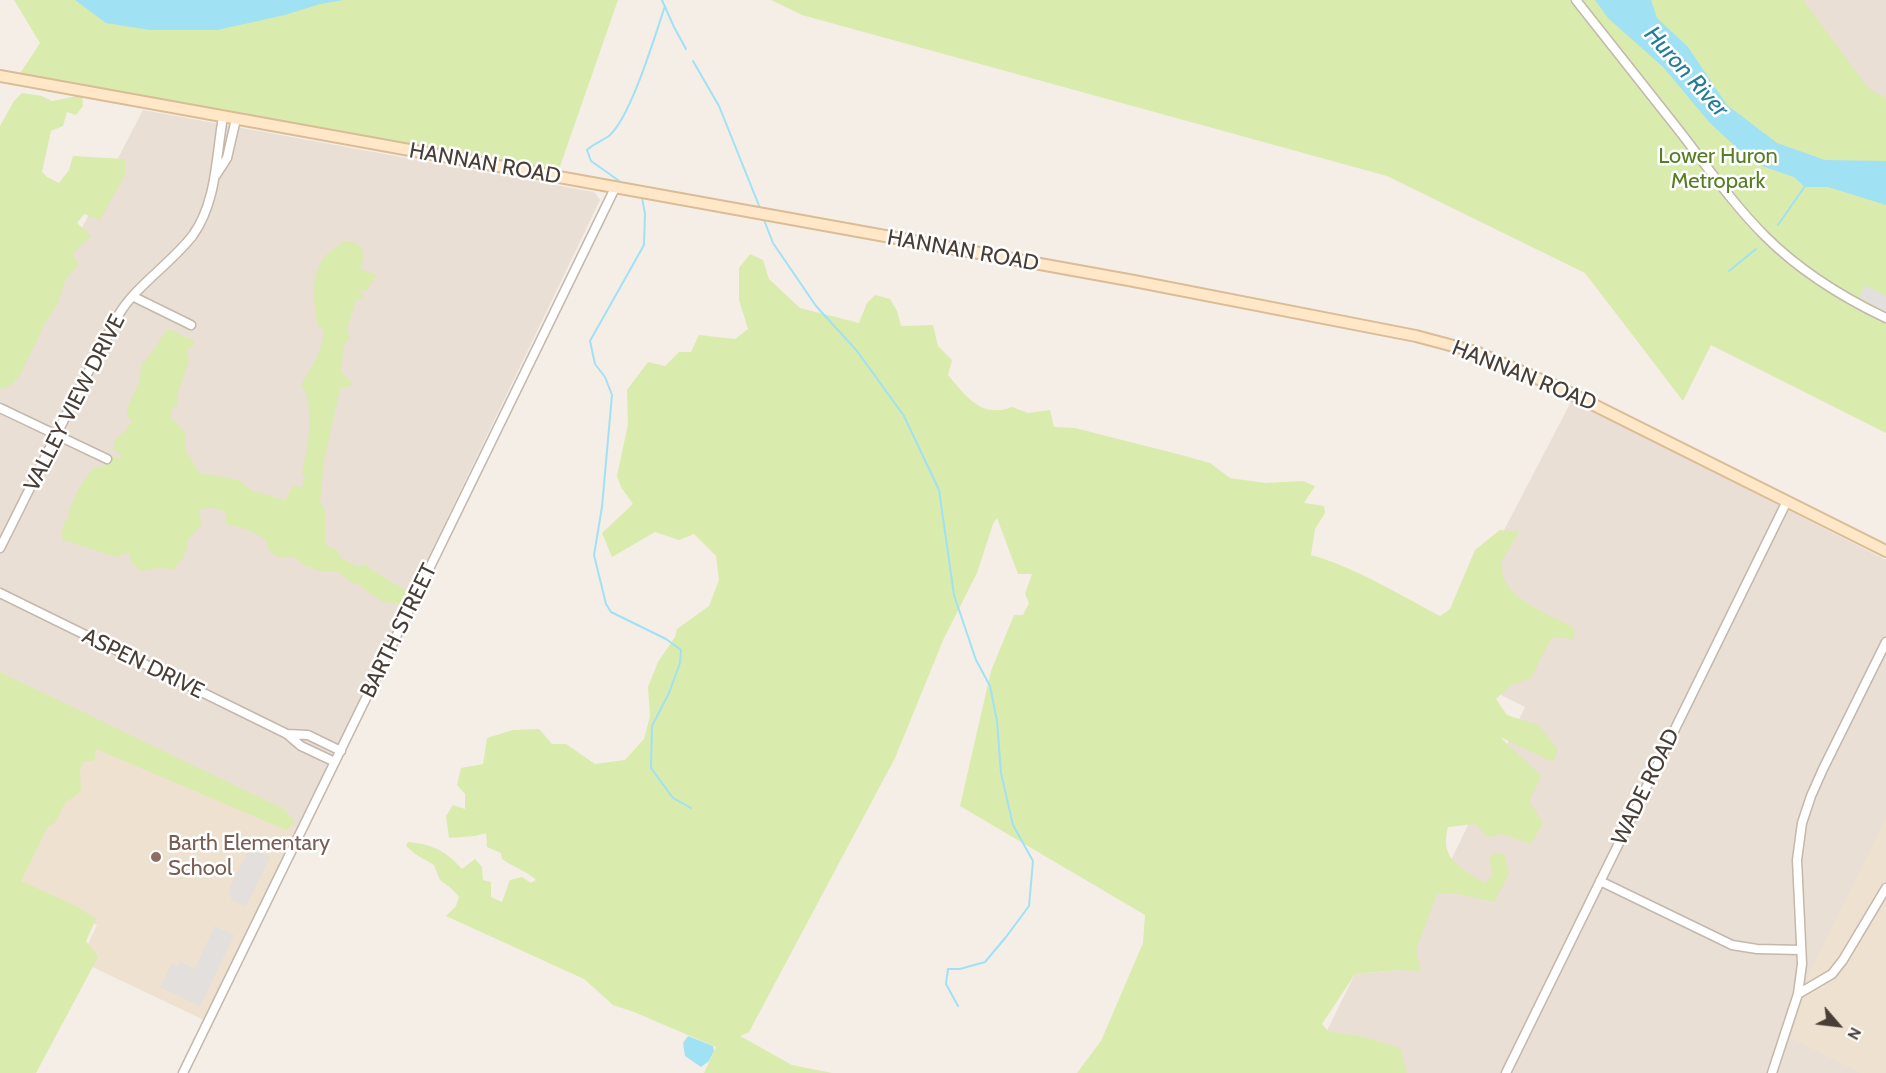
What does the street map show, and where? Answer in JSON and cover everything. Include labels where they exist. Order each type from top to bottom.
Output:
[{"type":"street","points":[[1576,0],[1736,203],[1767,237],[1792,260],[1830,288],[1886,318]]},
{"type":"street","name":"HANNAN ROAD","points":[[0,76],[1261,305],[1449,344],[1503,363],[1571,393],[1886,551]]},
{"type":"street","name":"VALLEY VIEW DRIVE","points":[[216,176],[216,159],[223,117]]},
{"type":"street","name":"VALLEY VIEW DRIVE","points":[[0,548],[120,313],[194,234],[207,207],[216,176],[227,158],[236,119]]},
{"type":"street","name":"BARTH STREET","points":[[183,1073],[615,188]]},
{"type":"street","points":[[134,297],[191,326]]},
{"type":"street","points":[[0,408],[107,459]]},
{"type":"street","name":"WADE ROAD","points":[[1506,1073],[1787,501]]},
{"type":"street","name":"ASPEN DRIVE","points":[[0,593],[287,734],[301,746],[335,762]]},
{"type":"street","points":[[1772,1073],[1798,994],[1802,964],[1797,860],[1802,823],[1823,769],[1886,642]]},
{"type":"street","name":"ASPEN DRIVE","points":[[287,734],[308,735],[340,751]]},
{"type":"street","points":[[1600,881],[1732,945],[1757,949],[1802,950]]},
{"type":"street","points":[[1798,994],[1832,974],[1843,960],[1886,888]]},
{"type":"shaded area","points":[[1776,0],[1886,0],[1886,113]]},
{"type":"shaded area","points":[[143,110],[594,192],[600,200],[298,829],[0,685],[0,386]]},
{"type":"shaded area","points":[[1865,285],[1886,296],[1886,312],[1859,297]]},
{"type":"shaded area","points":[[1572,400],[1886,560],[1886,1073],[1306,1073],[1355,974],[1398,970],[1525,707],[1435,662]]},
{"type":"shaded area","name":"Barth Elementary School","points":[[89,728],[298,829],[206,1021],[80,961],[97,925],[14,885]]},
{"type":"shaded area","points":[[1886,817],[1886,1073],[1860,1073],[1791,1038],[1808,976]]},
{"type":"shaded area","points":[[250,847],[270,857],[246,906],[232,900],[229,889]]},
{"type":"shaded area","points":[[215,926],[234,935],[200,1006],[160,987],[172,963],[178,966],[180,962],[195,969]]},
{"type":"green space","points":[[14,0],[618,0],[558,172],[24,76],[21,72],[40,43]]},
{"type":"green space","name":"Lower Huron Metropark","points":[[771,0],[1803,0],[1869,89],[1886,98],[1886,433],[1711,345],[1683,401],[1585,273],[1387,176],[802,15]]},
{"type":"green space","points":[[22,93],[42,96],[52,101],[82,95],[83,106],[76,115],[67,112],[63,126],[51,131],[42,172],[47,177],[59,183],[69,170],[73,156],[125,159],[125,175],[100,220],[84,214],[77,223],[91,236],[73,253],[78,265],[66,279],[58,303],[43,327],[21,374],[10,386],[0,389],[0,126],[14,101]]},
{"type":"green space","points":[[344,241],[352,241],[362,248],[364,256],[360,269],[377,275],[366,291],[358,290],[365,298],[356,300],[347,329],[350,338],[344,345],[341,371],[353,385],[340,389],[324,461],[320,501],[325,510],[325,545],[337,550],[341,558],[359,567],[364,564],[408,592],[409,599],[405,604],[383,602],[361,587],[359,583],[354,584],[338,572],[322,572],[304,565],[292,556],[274,555],[269,550],[266,541],[258,535],[225,524],[225,512],[215,508],[199,510],[202,524],[188,540],[185,555],[174,569],[158,568],[142,571],[132,562],[130,554],[124,553],[117,557],[63,540],[63,526],[70,516],[68,512],[80,486],[94,467],[103,466],[106,456],[111,455],[119,459],[121,454],[112,449],[115,446],[114,441],[132,421],[127,417],[127,408],[139,383],[142,363],[168,329],[193,339],[194,344],[187,350],[189,362],[178,392],[177,405],[173,407],[170,416],[186,433],[185,450],[200,473],[238,480],[253,491],[285,500],[293,486],[302,487],[305,479],[302,472],[308,440],[309,415],[306,393],[301,385],[316,358],[323,336],[323,329],[318,326],[315,310],[314,285],[318,268],[324,257]]},
{"type":"green space","points":[[750,254],[763,260],[769,279],[800,308],[859,323],[867,303],[875,295],[890,299],[897,311],[901,326],[933,325],[938,346],[952,360],[948,375],[968,398],[983,408],[1001,410],[1012,407],[1028,413],[1050,410],[1054,427],[1075,428],[1210,463],[1230,478],[1265,483],[1303,481],[1315,486],[1304,503],[1324,506],[1325,513],[1315,529],[1311,555],[1361,574],[1440,616],[1450,609],[1475,550],[1500,530],[1519,532],[1501,562],[1505,581],[1517,596],[1573,627],[1573,639],[1552,637],[1531,678],[1511,685],[1496,699],[1507,715],[1538,725],[1558,749],[1553,762],[1500,737],[1541,776],[1529,801],[1543,823],[1531,844],[1502,834],[1488,837],[1476,824],[1448,827],[1446,838],[1449,855],[1460,867],[1485,883],[1493,874],[1489,859],[1495,853],[1504,853],[1509,874],[1494,902],[1453,893],[1437,894],[1416,950],[1421,971],[1398,970],[1355,974],[1322,1024],[1328,1031],[1368,1038],[1400,1048],[1407,1073],[1077,1073],[1101,1041],[1143,943],[1145,915],[960,806],[991,671],[1014,615],[1023,615],[1029,603],[1025,594],[1032,574],[1018,574],[997,518],[977,573],[944,638],[895,758],[749,1032],[740,1036],[792,1065],[832,1073],[704,1073],[716,1047],[613,1005],[584,979],[446,916],[456,906],[459,897],[440,880],[434,865],[406,846],[408,842],[438,850],[450,857],[462,869],[475,859],[482,867],[483,880],[491,882],[491,897],[502,902],[510,880],[522,877],[531,883],[536,880],[502,859],[501,853],[487,847],[486,833],[449,838],[446,816],[453,805],[465,809],[465,794],[457,785],[461,768],[483,764],[487,738],[513,730],[539,729],[552,744],[566,744],[595,764],[625,760],[644,739],[650,716],[648,687],[658,662],[675,637],[677,629],[709,606],[719,580],[716,556],[694,534],[679,540],[655,532],[612,557],[602,533],[633,504],[621,487],[617,476],[628,424],[627,390],[648,362],[665,366],[679,352],[691,352],[699,335],[735,339],[748,329],[739,300],[739,268]]},
{"type":"green space","points":[[0,672],[284,809],[295,822],[286,830],[96,749],[95,760],[83,762],[80,770],[81,791],[65,803],[55,823],[48,826],[21,881],[76,906],[96,919],[86,941],[98,957],[36,1073],[0,1073]]},
{"type":"water","points":[[75,0],[344,0],[217,30],[150,30],[106,23]]},
{"type":"water","name":"Huron River","points":[[1595,0],[1651,0],[1657,18],[1688,47],[1727,105],[1777,143],[1825,160],[1886,161],[1886,205],[1828,187],[1805,187],[1794,177],[1753,163],[1709,122],[1663,67],[1608,18]]},
{"type":"water","points":[[688,1036],[713,1046],[714,1051],[709,1061],[701,1067],[685,1056],[683,1043]]},
{"type":"waterway","points":[[662,0],[686,49]]},
{"type":"waterway","points":[[625,185],[591,161],[587,150],[610,135],[626,111],[642,75],[665,6]]},
{"type":"waterway","points":[[693,61],[719,106],[760,208]]},
{"type":"waterway","points":[[1778,225],[1805,186]]},
{"type":"waterway","points":[[642,198],[645,214],[644,245],[590,341],[595,364],[605,377],[612,395],[602,507],[594,555],[606,604],[611,612],[666,639],[681,650],[680,663],[669,693],[652,726],[651,768],[673,798],[691,808]]},
{"type":"waterway","points":[[764,220],[773,243],[816,306],[857,351],[904,416],[939,490],[954,595],[976,660],[990,686],[997,721],[1001,773],[1013,825],[1033,861],[1029,906],[985,962],[960,969],[948,969],[946,984],[958,1006]]},
{"type":"waterway","points":[[1729,271],[1756,249]]},
{"type":"place","name":"Barth Elementary School","points":[[156,857]]}]
